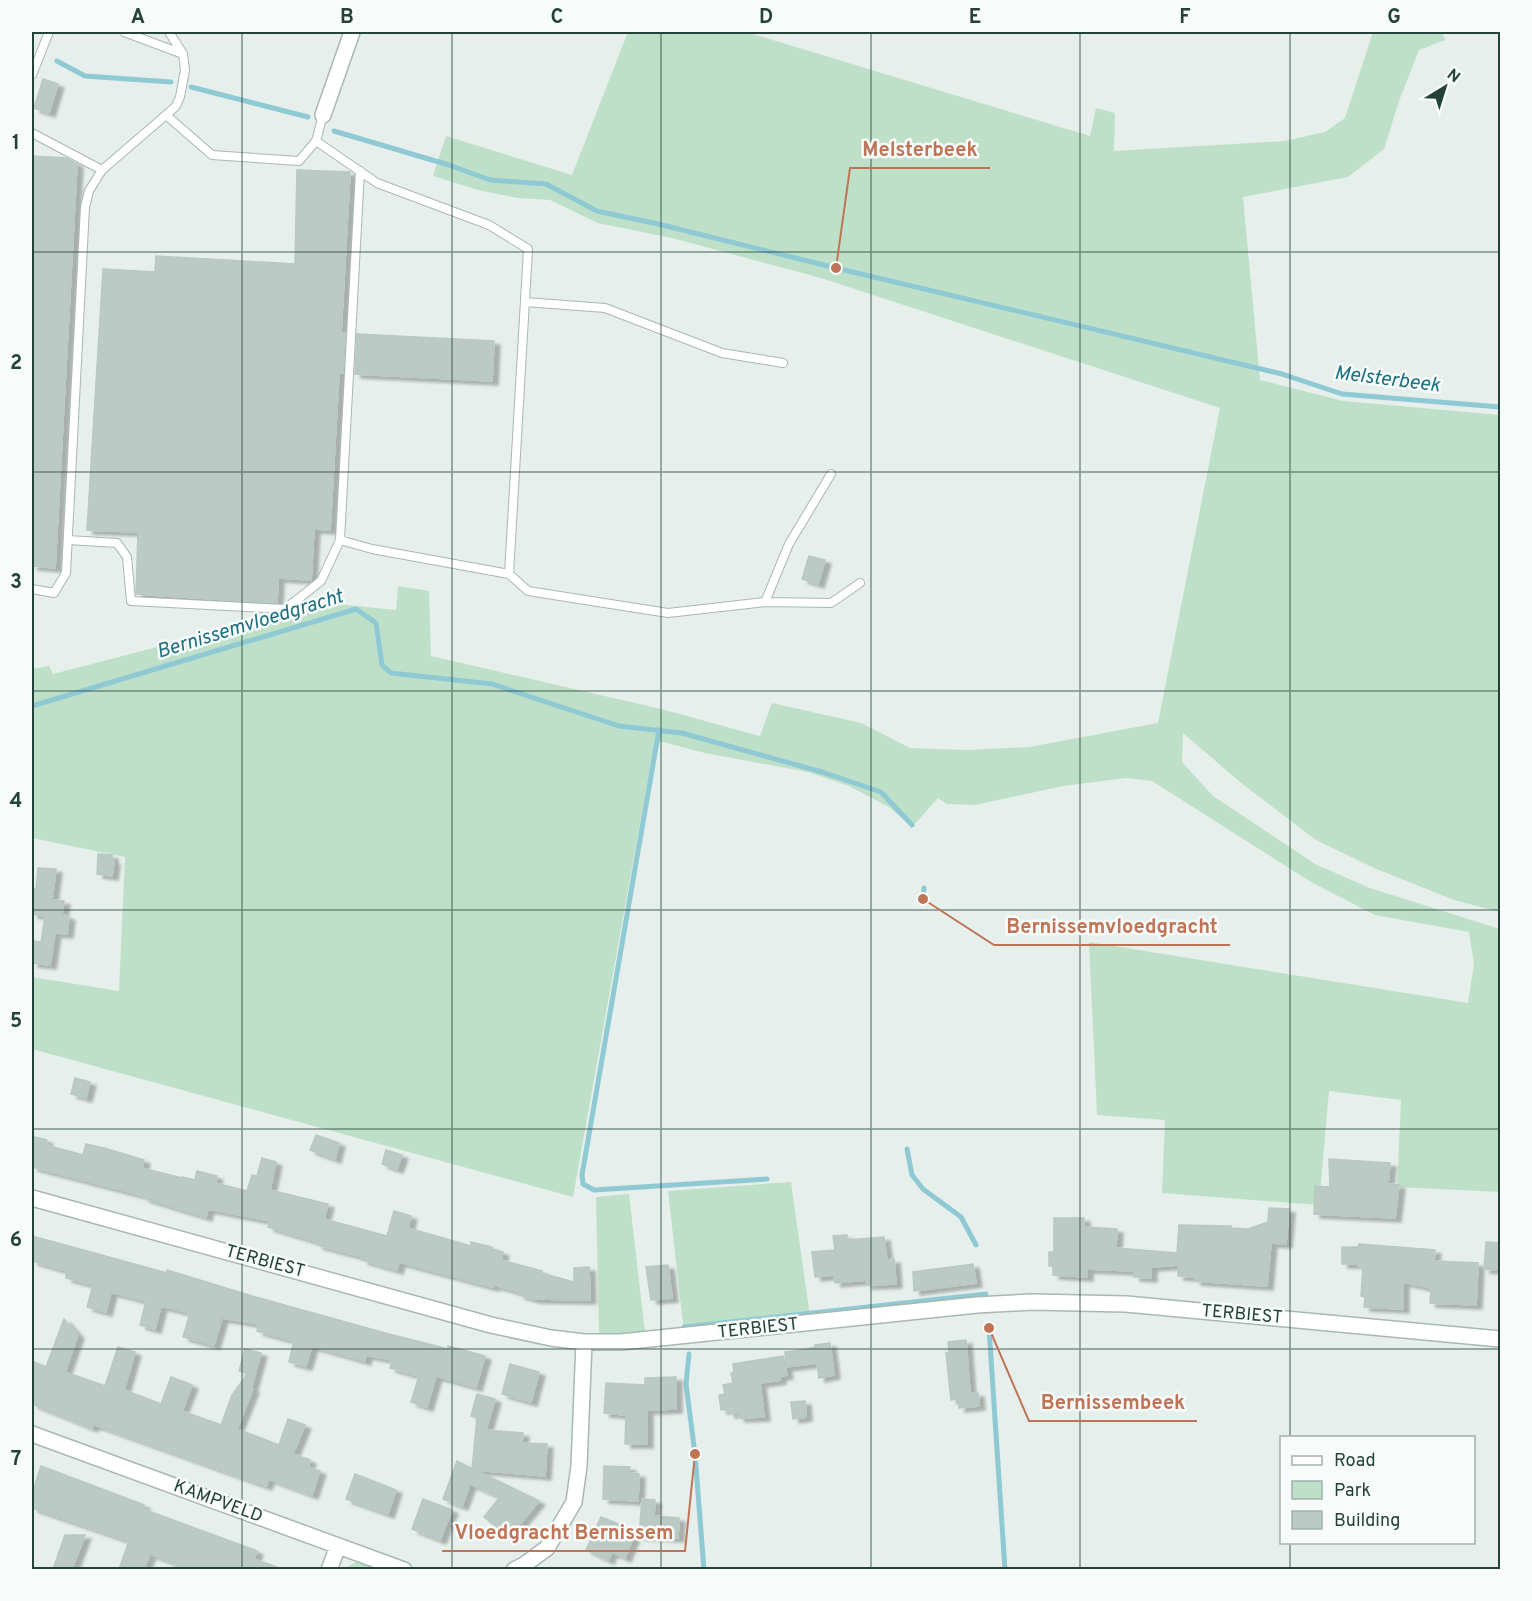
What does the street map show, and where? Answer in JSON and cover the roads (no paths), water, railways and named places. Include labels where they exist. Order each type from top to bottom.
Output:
[{"type":"street","points":[[323,115],[352,32]]},
{"type":"street","name":"TERBIEST","points":[[32,1198],[491,1325],[551,1338],[584,1342],[631,1341],[977,1305],[1032,1302],[1126,1304],[1500,1339]]},
{"type":"street","points":[[514,1569],[524,1565],[546,1548],[574,1502],[579,1466],[584,1342]]},
{"type":"street","name":"KAMPVELD","points":[[32,1434],[404,1569]]},
{"type":"street","points":[[329,1569],[338,1546]]},
{"type":"lane","points":[[32,75],[49,32]]},
{"type":"lane","points":[[124,32],[183,54]]},
{"type":"lane","points":[[32,589],[54,593],[66,573],[85,207],[89,191],[102,170],[176,106],[180,97],[184,70],[183,54],[169,32]]},
{"type":"lane","points":[[166,116],[212,155],[299,161],[316,141],[323,115]]},
{"type":"lane","points":[[32,133],[102,170]]},
{"type":"lane","points":[[316,141],[377,183],[489,225],[528,249],[509,574]]},
{"type":"lane","points":[[68,540],[117,543],[127,557],[131,601],[285,609],[321,581],[340,540],[360,171]]},
{"type":"lane","points":[[525,302],[605,308],[722,352],[783,363]]},
{"type":"lane","points":[[765,602],[789,544],[831,474]]},
{"type":"lane","points":[[340,540],[372,549],[509,574],[528,591],[668,613],[765,602],[831,603],[860,583]]},
{"type":"waterway","name":"Melsterbeek","points":[[57,61],[85,76],[171,82]]},
{"type":"waterway","name":"Melsterbeek","points":[[191,87],[308,117]]},
{"type":"waterway","name":"Melsterbeek","points":[[334,131],[449,165],[490,180],[546,184],[597,211],[1282,374],[1342,394],[1500,407]]},
{"type":"waterway","name":"Bernissemvloedgracht","points":[[32,706],[356,609],[376,623],[382,665],[391,673],[492,684],[619,726],[682,733],[822,772],[881,792],[912,825]]},
{"type":"waterway","points":[[659,730],[582,1175],[583,1184],[594,1190],[767,1179]]},
{"type":"waterway","name":"Bernissemvloedgracht","points":[[923,899],[924,888]]},
{"type":"waterway","name":"Bernissemvloedgracht","points":[[907,1149],[912,1175],[923,1189],[961,1217],[976,1245]]},
{"type":"waterway","points":[[684,1327],[986,1294]]},
{"type":"waterway","points":[[989,1328],[1005,1570]]},
{"type":"waterway","points":[[689,1354],[686,1384],[695,1454],[704,1570]]},
{"type":"place","name":"Melsterbeek","points":[[836,268]]},
{"type":"place","name":"Bernissemvloedgracht","points":[[923,899]]},
{"type":"place","name":"Bernissembeek","points":[[989,1328]]},
{"type":"place","name":"Vloedgracht Bernissem","points":[[695,1454]]}]
